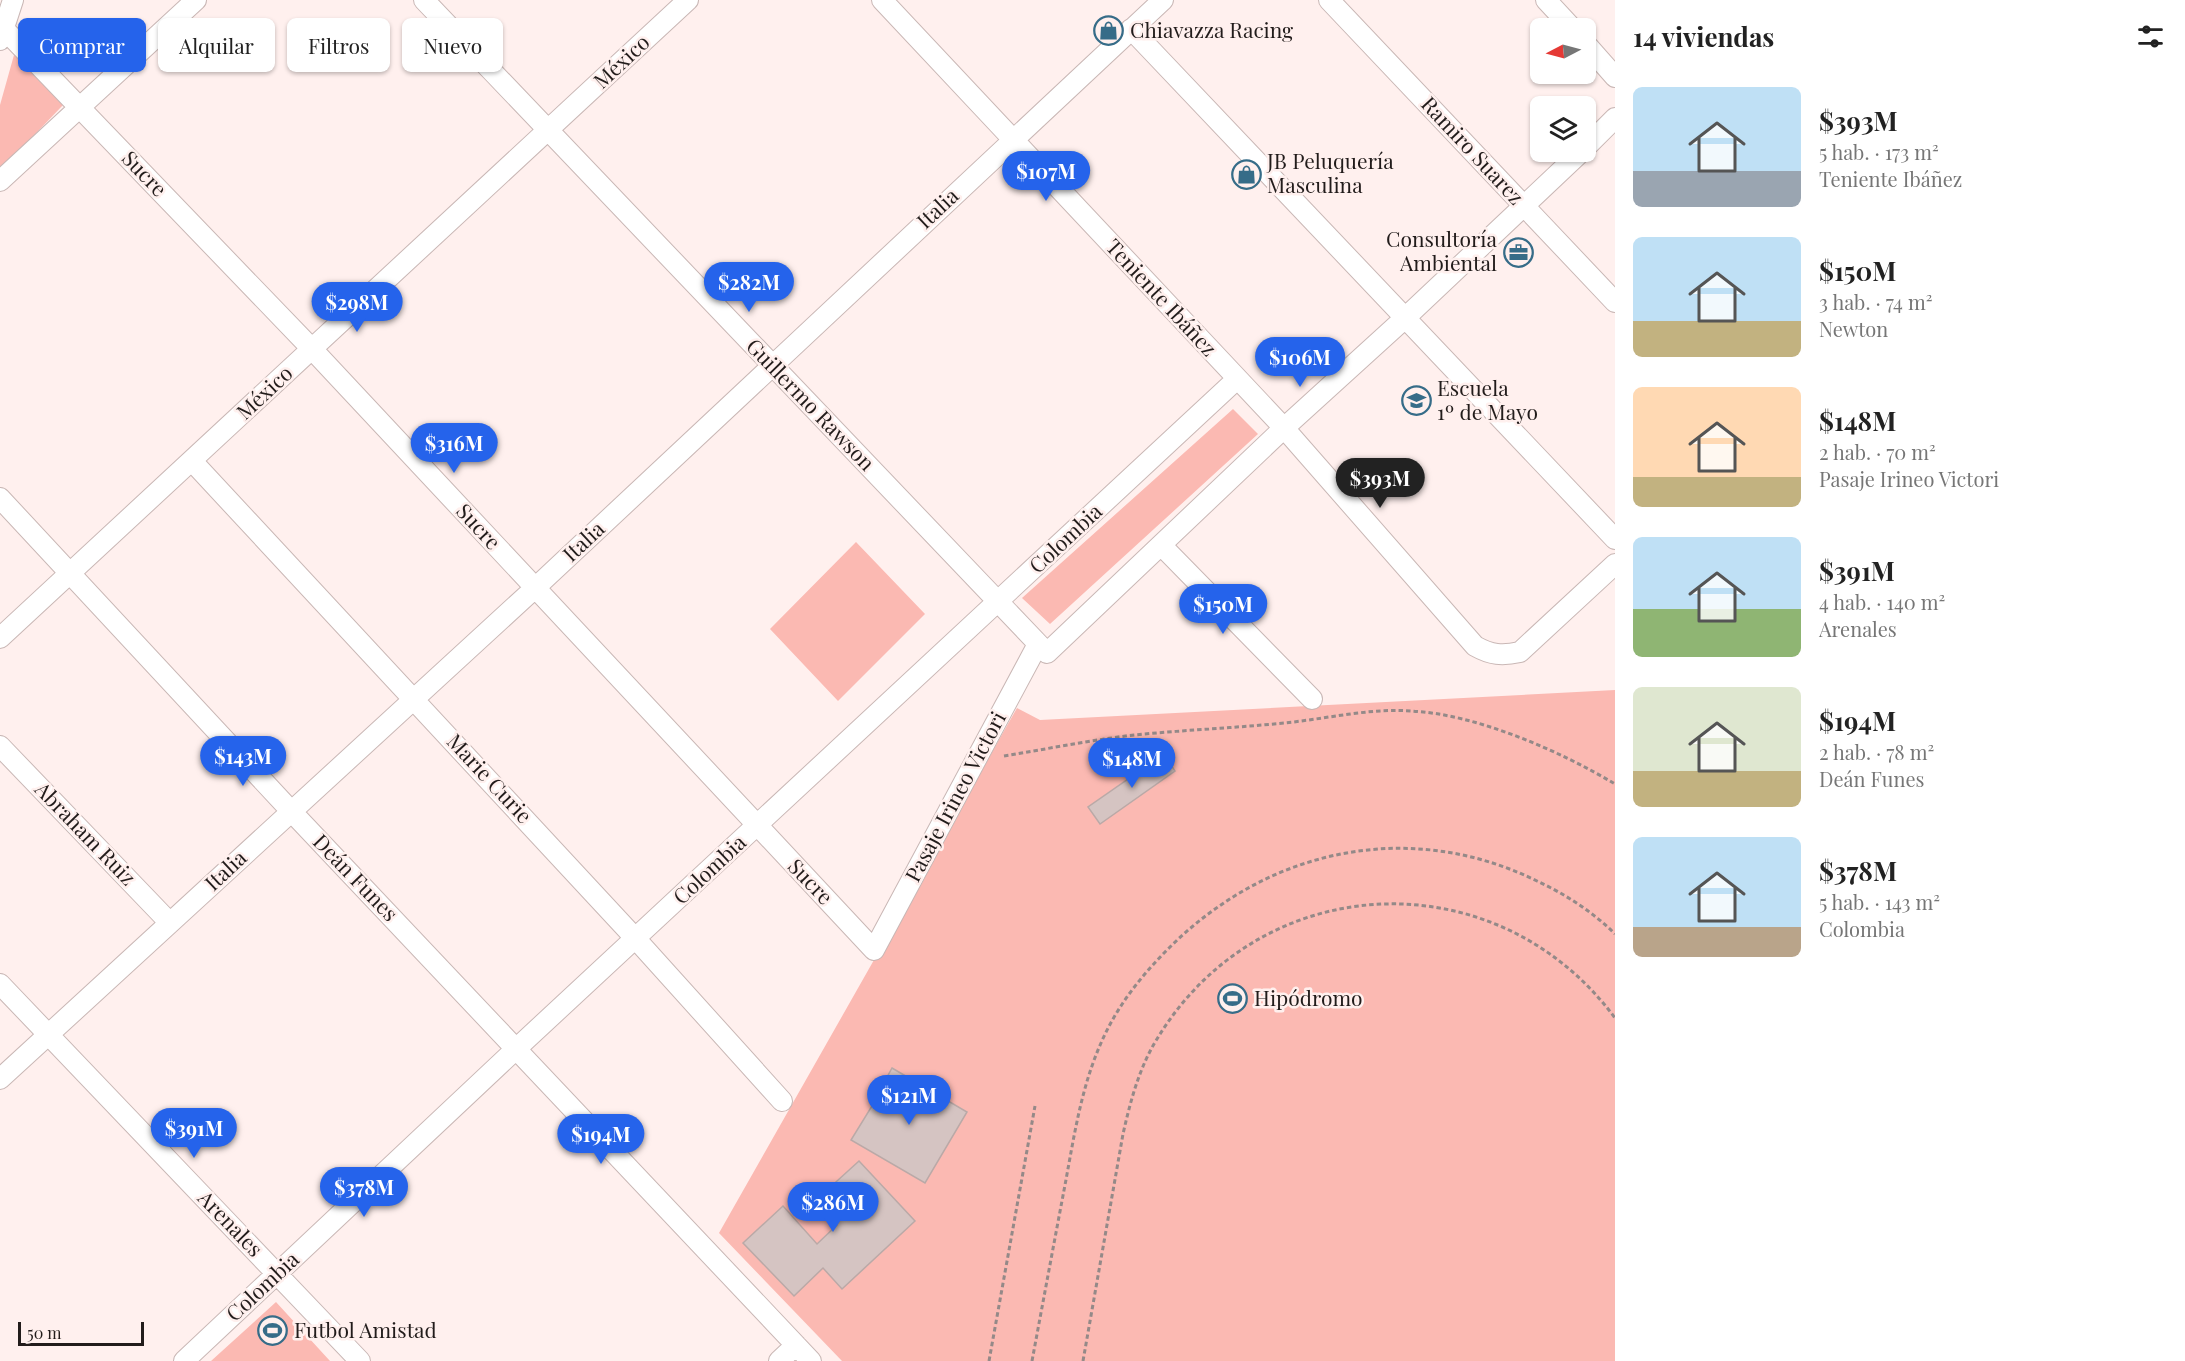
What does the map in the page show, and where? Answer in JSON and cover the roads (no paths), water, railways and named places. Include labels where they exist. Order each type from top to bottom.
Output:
[{"type":"street","points":[[2,35],[13,0]]},
{"type":"street","points":[[0,182],[196,0]]},
{"type":"street","name":"Guillermo Rawson","points":[[424,0],[1043,649]]},
{"type":"street","name":"México","points":[[0,638],[688,0]]},
{"type":"street","name":"Teniente Ibáñez","points":[[882,0],[1284,428],[1475,646],[1486,652],[1502,656],[1520,652],[1615,564]]},
{"type":"street","name":"Italia","points":[[0,1079],[535,588],[1163,0]]},
{"type":"street","name":"Ramiro Suarez","points":[[1329,0],[1615,302]]},
{"type":"street","points":[[1546,0],[1563,18]]},
{"type":"street","points":[[1131,29],[1615,539]]},
{"type":"street","name":"Sucre","points":[[2,35],[81,108],[312,350],[874,950]]},
{"type":"street","points":[[1596,55],[1615,77]]},
{"type":"street","points":[[1596,137],[1615,118]]},
{"type":"street","points":[[1043,649],[1161,544],[1570,162]]},
{"type":"street","name":"Colombia","points":[[184,1361],[635,938],[1238,379]]},
{"type":"street","name":"Marie Curie","points":[[192,461],[414,698],[782,1101]]},
{"type":"street","name":"Deán Funes","points":[[0,498],[291,811],[812,1361]]},
{"type":"street","points":[[1161,544],[1312,699]]},
{"type":"street","name":"Pasaje Irineo Victori","points":[[874,950],[1043,649]]},
{"type":"street","name":"Abraham Ruiz","points":[[0,746],[170,923]]},
{"type":"street","name":"Arenales","points":[[0,984],[360,1361]]},
{"type":"street","points":[[779,1361],[796,1345]]},
{"type":"place","name":"Chiavazza Racing","points":[[1109,31]]},
{"type":"place","name":"JB Peluquería Masculina","points":[[1246,174]]},
{"type":"place","name":"Consultoría Ambiental","points":[[1518,252]]},
{"type":"place","name":"Escuela 1º de Mayo","points":[[1416,401]]},
{"type":"place","name":"Hipódromo","points":[[1233,999]]},
{"type":"place","name":"Futbol Amistad","points":[[273,1331]]}]
